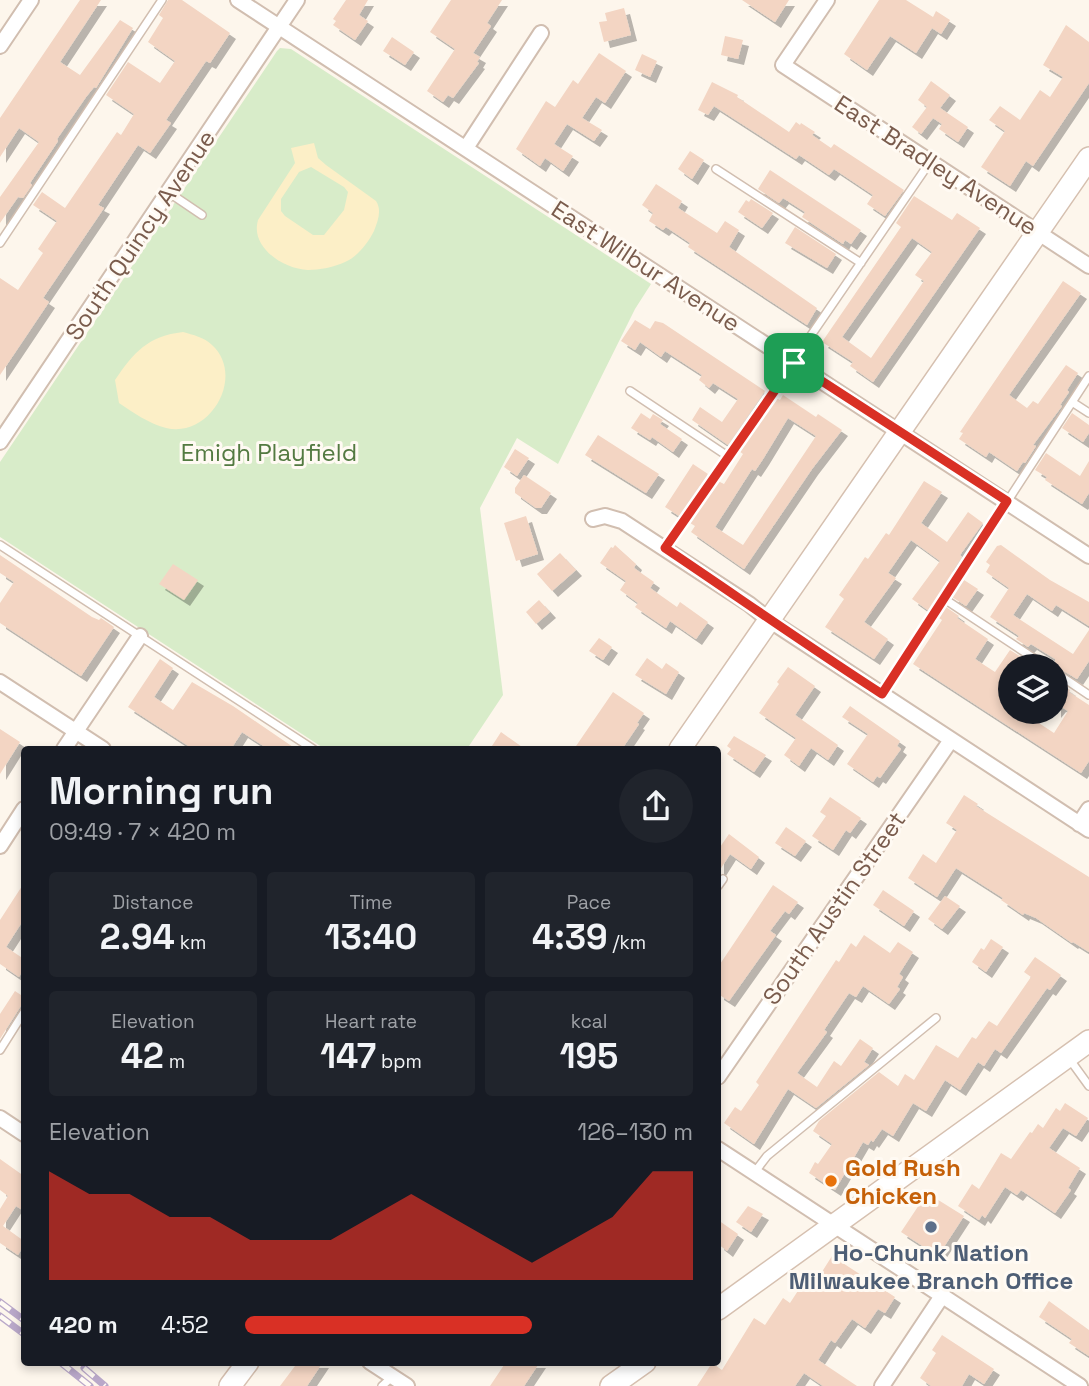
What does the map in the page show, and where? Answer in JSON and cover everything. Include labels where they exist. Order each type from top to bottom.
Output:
[{"type":"street","points":[[0,46],[31,0]]},
{"type":"street","name":"East Wilbur Avenue","points":[[238,0],[1089,555]]},
{"type":"street","name":"South Quincy Avenue","points":[[0,442],[297,0]]},
{"type":"street","name":"East Bradley Avenue","points":[[827,0],[783,65],[1089,266]]},
{"type":"street","points":[[466,148],[541,33]]},
{"type":"street","points":[[682,746],[1089,158]]},
{"type":"street","points":[[593,519],[613,517],[665,548],[769,620],[1084,827],[1089,809]]},
{"type":"street","points":[[66,746],[140,636]]},
{"type":"street","points":[[0,682],[98,746]]},
{"type":"street","name":"South Austin Street","points":[[721,1073],[951,740]]},
{"type":"street","points":[[0,846],[21,814]]},
{"type":"street","points":[[721,1307],[1089,1041]]},
{"type":"street","points":[[0,1118],[21,1132]]},
{"type":"street","points":[[721,1152],[1080,1386]]},
{"type":"street","points":[[881,1386],[942,1296]]},
{"type":"street","points":[[230,1386],[245,1366]]},
{"type":"street","points":[[374,1366],[387,1381],[407,1386]]},
{"type":"street","points":[[611,1386],[639,1366]]},
{"type":"lane","points":[[0,243],[162,0]]},
{"type":"lane","points":[[665,548],[930,162]]},
{"type":"lane","points":[[716,169],[862,263]]},
{"type":"lane","points":[[168,192],[202,215]]},
{"type":"lane","points":[[882,694],[1089,376]]},
{"type":"lane","points":[[630,391],[729,457]]},
{"type":"lane","points":[[1072,402],[1089,413]]},
{"type":"lane","points":[[0,545],[308,746]]},
{"type":"lane","points":[[943,598],[1027,654]]},
{"type":"lane","points":[[1068,681],[1089,695]]},
{"type":"lane","points":[[0,1050],[21,1018]]},
{"type":"lane","points":[[754,1173],[766,1156],[936,1018]]},
{"type":"lane","points":[[1067,1057],[1089,1086]]},
{"type":"green space","name":"Emigh Playfield","points":[[280,48],[291,49],[651,284],[635,309],[558,464],[517,438],[480,508],[503,695],[469,746],[320,746],[0,537],[0,462]]},
{"type":"sand","points":[[314,143],[318,158],[378,204],[378,219],[372,236],[358,253],[345,262],[322,269],[298,269],[271,255],[259,239],[258,220],[295,163],[291,148]],"holes":[[[311,167],[348,192],[344,210],[324,235],[313,235],[281,211],[281,199],[299,172]]]},
{"type":"sand","points":[[183,332],[209,342],[222,358],[224,388],[209,415],[197,424],[182,429],[166,428],[147,421],[119,403],[115,380],[143,347],[160,337]]},
{"type":"building","points":[[80,0],[101,0],[60,62],[80,75],[120,20],[133,28],[96,88],[86,97],[57,139],[30,183],[32,185],[23,198],[18,197],[0,223],[0,197],[39,142],[19,128],[0,157],[0,118]]},
{"type":"building","points":[[168,0],[182,0],[230,33],[210,63],[206,61],[166,120],[171,123],[150,153],[138,145],[98,205],[104,208],[43,298],[49,302],[0,375],[0,278],[18,290],[43,253],[38,249],[57,221],[33,205],[42,192],[65,208],[117,132],[121,135],[134,114],[106,95],[128,62],[160,83],[175,61],[148,42],[163,18],[159,15]]},
{"type":"building","points":[[346,0],[368,0],[359,15],[368,21],[355,40],[333,25],[336,21],[333,19]]},
{"type":"building","points":[[451,0],[502,0],[487,23],[491,26],[473,53],[480,57],[477,62],[479,63],[453,98],[448,95],[443,102],[427,91],[455,49],[430,32]]},
{"type":"building","points":[[742,0],[789,0],[775,22]]},
{"type":"building","points":[[879,0],[906,0],[933,17],[936,11],[950,20],[941,34],[932,28],[916,53],[890,36],[867,70],[844,54]]},
{"type":"building","points":[[624,8],[631,35],[604,42],[599,22],[607,21],[605,13]]},
{"type":"building","points":[[1066,25],[1089,42],[1089,83],[1033,166],[1026,161],[1010,186],[981,167],[1005,131],[989,120],[1000,106],[1020,120],[1040,90],[1050,97],[1063,77],[1043,65]]},
{"type":"building","points":[[725,36],[743,40],[738,59],[721,55]]},
{"type":"building","points":[[392,37],[414,52],[405,65],[383,51]]},
{"type":"building","points":[[599,53],[626,71],[605,103],[596,97],[582,118],[602,130],[594,141],[567,124],[554,144],[573,156],[563,171],[545,158],[540,166],[516,149],[546,101],[555,107],[573,80],[578,84]]},
{"type":"building","points":[[642,54],[657,61],[650,77],[635,70]]},
{"type":"building","points":[[931,81],[950,95],[940,108],[968,127],[958,142],[939,129],[942,124],[933,118],[921,134],[912,127],[927,107],[918,100]]},
{"type":"building","points":[[712,82],[738,95],[737,97],[789,132],[796,122],[800,125],[801,123],[815,132],[812,135],[831,148],[834,144],[904,190],[885,216],[867,204],[873,195],[834,169],[829,175],[799,155],[796,159],[714,106],[708,115],[698,110]]},
{"type":"building","points":[[690,151],[704,160],[692,179],[678,169]]},
{"type":"building","points":[[770,170],[861,230],[851,244],[845,240],[843,244],[802,217],[805,212],[783,198],[779,203],[758,189]]},
{"type":"building","points":[[656,184],[682,201],[678,208],[717,233],[725,221],[739,230],[729,247],[817,308],[807,325],[688,247],[690,243],[666,227],[663,230],[649,221],[653,213],[642,205]]},
{"type":"building","points":[[914,196],[952,220],[957,213],[980,228],[873,382],[850,366],[853,362],[822,342],[901,227],[896,223]],"holes":[[[912,238],[932,252],[915,275],[924,281],[871,358],[842,337]]]},
{"type":"building","points":[[751,199],[773,213],[762,228],[738,212],[746,200],[749,202]]},
{"type":"building","points":[[795,227],[836,254],[827,268],[785,243]]},
{"type":"building","points":[[1063,281],[1081,293],[1009,395],[1027,408],[1033,401],[1038,404],[1066,365],[1078,373],[1067,390],[1069,392],[1060,405],[1062,406],[1017,471],[989,452],[986,457],[959,439],[963,433],[960,432]]},
{"type":"building","points":[[635,320],[650,329],[655,321],[663,323],[765,391],[728,445],[692,420],[700,407],[722,422],[738,399],[713,383],[709,388],[699,380],[702,375],[665,351],[661,357],[640,342],[635,350],[621,341]]},
{"type":"building","points":[[783,395],[842,430],[744,569],[691,532],[695,526],[690,523],[718,481],[724,484],[743,454],[739,451],[776,398],[780,400]],"holes":[[[788,418],[816,436],[743,545],[715,527]]]},
{"type":"building","points":[[641,413],[650,419],[653,414],[663,420],[660,424],[682,439],[673,452],[652,437],[650,440],[631,428]]},
{"type":"building","points":[[1072,413],[1089,425],[1089,433],[1083,442],[1062,428]]},
{"type":"building","points":[[598,435],[659,474],[646,493],[585,455]]},
{"type":"building","points":[[515,449],[529,458],[517,476],[504,467]]},
{"type":"building","points":[[1046,453],[1080,476],[1089,461],[1089,493],[1082,504],[1045,480],[1047,477],[1035,470]]},
{"type":"building","points":[[693,464],[708,474],[679,516],[665,507]]},
{"type":"building","points":[[524,475],[551,493],[541,508],[536,508],[515,493],[515,488]]},
{"type":"building","points":[[924,481],[942,492],[921,523],[947,542],[968,512],[983,523],[960,555],[962,557],[952,572],[954,573],[929,611],[912,599],[940,561],[911,540],[888,573],[896,578],[864,622],[888,639],[874,659],[825,627],[844,599],[839,595],[865,557],[868,559],[886,533],[889,535]]},
{"type":"building","points":[[526,516],[538,554],[516,561],[504,523]]},
{"type":"building","points":[[615,545],[636,564],[634,568],[654,582],[650,588],[677,607],[680,602],[708,622],[696,639],[670,621],[666,628],[635,607],[638,603],[620,590],[626,581],[600,563]]},
{"type":"building","points":[[1001,545],[1050,580],[1089,602],[1089,626],[1056,605],[1052,611],[1027,594],[1013,615],[1073,654],[1089,630],[1089,661],[1077,679],[1068,674],[1068,654],[1047,654],[1031,644],[1028,647],[1016,639],[1019,636],[990,617],[1009,588],[986,572],[990,565],[986,562],[997,546]]},
{"type":"building","points":[[560,553],[576,570],[552,591],[537,574]]},
{"type":"building","points":[[0,555],[92,617],[99,620],[101,618],[114,627],[81,676],[0,623],[0,603],[14,582],[0,573]]},
{"type":"building","points":[[173,564],[198,580],[184,600],[159,584]]},
{"type":"building","points":[[964,580],[978,589],[966,606],[952,597]]},
{"type":"building","points":[[539,600],[550,612],[536,624],[526,612]]},
{"type":"building","points":[[946,607],[988,639],[975,659],[995,672],[998,668],[998,719],[913,664],[942,620],[939,618]]},
{"type":"building","points":[[599,638],[612,647],[603,660],[589,651]]},
{"type":"building","points":[[647,658],[662,669],[666,663],[679,672],[666,694],[635,675]]},
{"type":"building","points":[[160,659],[173,668],[154,697],[173,710],[192,682],[292,746],[263,746],[242,732],[233,746],[188,746],[128,707]]},
{"type":"building","points":[[788,667],[815,686],[795,715],[838,745],[828,760],[811,748],[799,766],[784,755],[796,738],[759,713]]},
{"type":"building","points":[[1068,689],[1089,705],[1089,761],[1081,773],[1005,724],[1040,724],[1054,733],[1060,724],[1068,724]]},
{"type":"building","points":[[613,692],[644,713],[624,746],[576,746]]},
{"type":"building","points":[[850,706],[900,741],[897,746],[901,749],[880,778],[877,776],[873,782],[847,764],[868,734],[842,717]]},
{"type":"building","points":[[0,729],[20,742],[0,774]]},
{"type":"building","points":[[501,732],[521,746],[492,746]]},
{"type":"building","points":[[734,736],[766,755],[754,772],[727,754],[731,749],[727,746]]},
{"type":"building","points":[[964,795],[978,804],[976,806],[1089,877],[1089,952],[1036,918],[1024,913],[1023,915],[1001,900],[1003,898],[956,868],[937,897],[908,878],[923,854],[936,863],[957,830],[946,823]]},
{"type":"building","points":[[830,797],[861,818],[850,833],[846,830],[833,850],[812,836],[826,816],[820,812]]},
{"type":"building","points":[[786,827],[806,841],[795,856],[775,843]]},
{"type":"building","points":[[729,834],[759,857],[751,869],[730,854],[721,868],[721,846]]},
{"type":"building","points":[[773,885],[798,902],[789,914],[785,911],[770,931],[776,935],[729,1001],[721,996],[721,963]]},
{"type":"building","points":[[21,888],[21,924],[6,947],[21,957],[19,977],[0,964],[0,920]]},
{"type":"building","points":[[883,890],[914,911],[904,926],[873,905]]},
{"type":"building","points":[[945,896],[960,906],[942,929],[928,919]]},
{"type":"building","points":[[864,935],[890,953],[898,942],[913,952],[899,974],[903,977],[897,987],[900,989],[889,1004],[863,986],[856,997],[849,993],[824,1030],[827,1032],[797,1073],[817,1087],[834,1061],[841,1066],[860,1039],[873,1048],[864,1062],[869,1065],[816,1108],[788,1089],[754,1144],[724,1123],[735,1107],[741,1111],[759,1085],[756,1082],[836,960],[839,962],[851,943],[856,947]]},
{"type":"building","points":[[991,939],[1003,947],[986,972],[972,962]]},
{"type":"building","points":[[1035,957],[1061,975],[1050,990],[1047,988],[1001,1053],[995,1049],[984,1066],[978,1062],[960,1090],[945,1080],[926,1111],[913,1103],[893,1136],[882,1129],[873,1142],[871,1140],[868,1145],[863,1142],[835,1190],[809,1173],[815,1162],[818,1164],[832,1144],[813,1131],[819,1121],[879,1072],[898,1086],[905,1074],[914,1080],[936,1045],[958,1058],[972,1037],[976,1039],[989,1021],[997,1026],[1031,977],[1024,972]]},
{"type":"building","points":[[15,991],[21,995],[21,1006],[0,1039],[0,1014]]},
{"type":"building","points":[[1065,1103],[1088,1118],[1076,1136],[1063,1128],[1049,1148],[1080,1168],[1068,1188],[1071,1190],[1055,1213],[1021,1190],[1017,1195],[1005,1187],[985,1218],[982,1215],[979,1220],[958,1206],[972,1184],[979,1189],[1001,1153],[1011,1159],[1030,1132],[1032,1133],[1038,1124],[1043,1128],[1056,1108],[1060,1111]]},
{"type":"building","points":[[0,1159],[21,1174],[21,1209],[16,1206],[3,1226],[21,1239],[18,1255],[0,1243],[0,1209],[8,1196],[0,1190]]},
{"type":"building","name":"Ho-Chunk Nation Milwaukee Branch Office","points":[[927,1193],[964,1216],[938,1256],[901,1232]]},
{"type":"building","points":[[748,1206],[763,1214],[751,1232],[736,1222]]},
{"type":"building","points":[[721,1222],[738,1234],[727,1251],[721,1246]]},
{"type":"building","points":[[832,1256],[895,1297],[885,1313],[878,1309],[865,1328],[852,1319],[835,1343],[831,1340],[818,1360],[857,1386],[823,1386],[804,1373],[795,1386],[697,1386],[710,1366],[722,1370],[754,1318],[765,1325],[783,1298],[790,1303],[805,1280],[813,1286]]},
{"type":"building","points":[[1049,1301],[1089,1330],[1089,1356],[1069,1343],[1072,1339],[1039,1317]]},
{"type":"building","points":[[942,1335],[994,1369],[984,1384],[969,1374],[962,1386],[931,1386],[920,1378],[936,1353],[932,1350]]},
{"type":"building","points":[[295,1366],[320,1366],[307,1386],[280,1386]]},
{"type":"building","points":[[503,1366],[537,1366],[524,1386],[490,1386]]},
{"type":"railway","points":[[0,1302],[21,1318]]},
{"type":"railway","points":[[0,1316],[21,1332]]},
{"type":"railway","points":[[65,1366],[90,1386]]},
{"type":"railway","points":[[84,1368],[105,1386]]},
{"type":"place","name":"Gold Rush Chicken","points":[[831,1181]]},
{"type":"place","name":"Ho-Chunk Nation Milwaukee Branch Office","points":[[931,1227]]},
{"type":"route","points":[[794,363],[1007,501],[882,694],[665,548],[794,363]]}]
